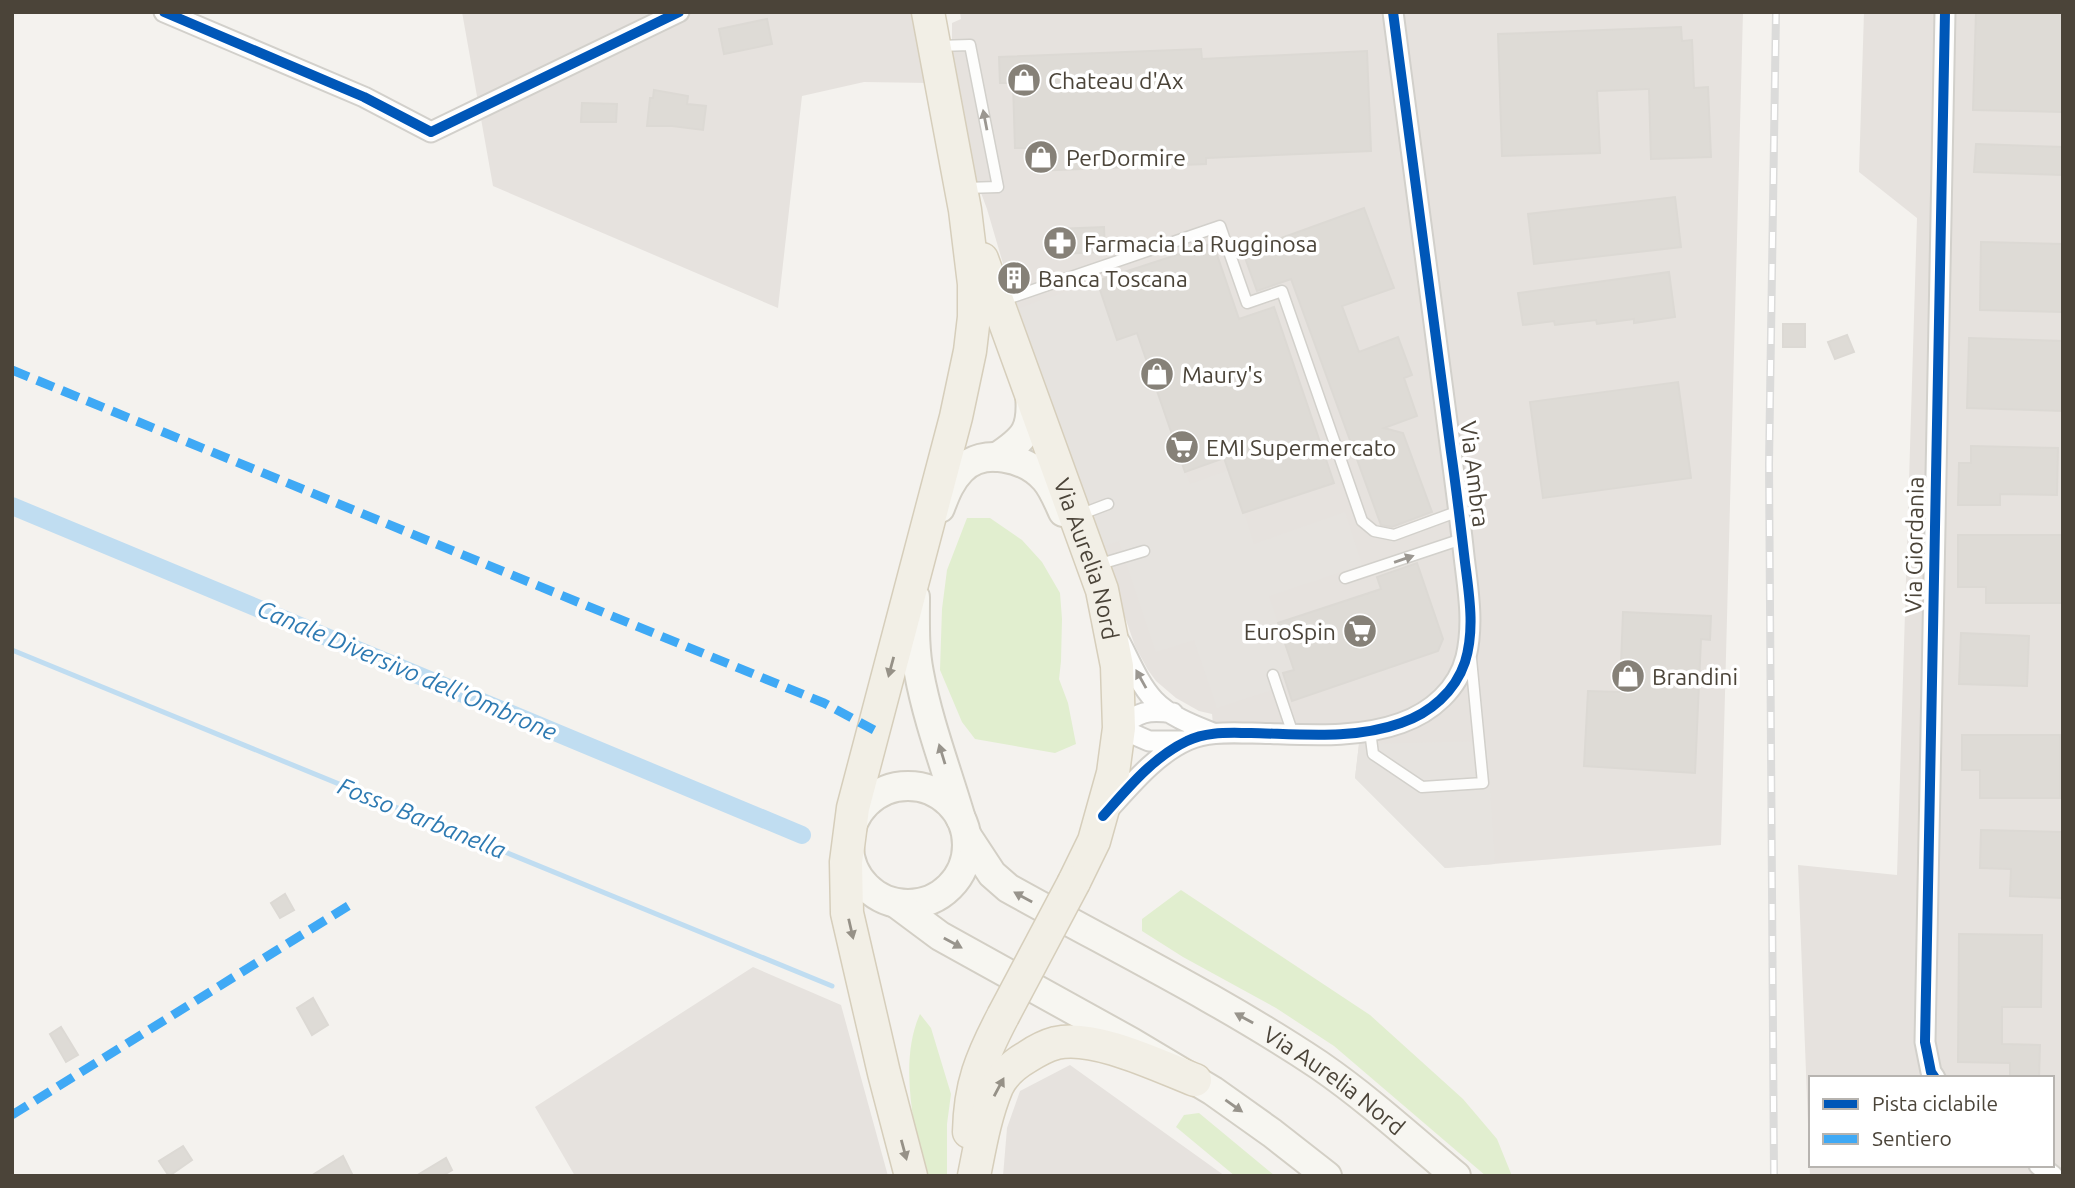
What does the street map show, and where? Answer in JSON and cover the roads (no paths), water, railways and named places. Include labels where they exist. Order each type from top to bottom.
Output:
[{"type":"main road","name":"Via Aurelia Nord","points":[[911,1176],[847,913],[846,862],[853,808],[956,417],[974,317],[974,284],[962,199],[928,12]]},
{"type":"main road","name":"Via Aurelia Nord","points":[[962,199],[1102,590],[1117,666],[1119,728],[1113,773],[1094,841],[985,1050],[970,1106],[973,1176]]},
{"type":"main road","points":[[997,457],[1021,439],[1027,429],[1032,415],[1030,391]]},
{"type":"main road","points":[[897,904],[929,901],[949,887],[963,868],[967,852],[964,828],[924,696],[915,645],[915,596],[920,554],[947,489],[962,468],[983,458],[997,457],[1020,461],[1045,478],[1092,563]]},
{"type":"main road","name":"Via Aurelia Nord","points":[[848,837],[852,822],[865,804],[884,791],[898,786],[914,786],[942,796],[953,806],[992,874],[1008,888],[1253,1023],[1321,1067],[1392,1121],[1456,1176]]},
{"type":"main road","points":[[848,837],[852,867],[859,880],[870,891],[897,904],[940,936],[1195,1080],[1272,1133],[1327,1176]]},
{"type":"main road","points":[[973,1176],[985,1121],[999,1084],[1013,1065],[1037,1050],[1058,1042],[1085,1042],[1121,1051],[1195,1080]]},
{"type":"street","points":[[164,12],[364,97],[431,132],[679,12]]},
{"type":"street","name":"Via Ambra","points":[[1213,733],[1334,734],[1370,731],[1401,723],[1423,713],[1441,700],[1460,675],[1469,643],[1471,612],[1459,511],[1393,12]]},
{"type":"street","name":"Via Giordania","points":[[1934,1076],[1925,1042],[1945,12]]},
{"type":"street","points":[[1110,624],[1157,703],[1188,723],[1213,733]]},
{"type":"street","points":[[1174,714],[1161,711],[1142,713],[1119,728],[1149,741],[1188,740],[1213,733]]},
{"type":"street","points":[[1103,816],[1144,771],[1188,740]]},
{"type":"lane","points":[[998,302],[1220,226],[1247,303],[1282,291],[1362,520],[1374,531],[1394,535],[1459,511]]},
{"type":"lane","points":[[1075,516],[1108,504]]},
{"type":"lane","points":[[1345,578],[1462,539]]},
{"type":"lane","points":[[1092,563],[1143,551]]},
{"type":"lane","points":[[1370,731],[1373,754],[1422,787],[1483,783],[1469,643]]},
{"type":"lane","points":[[1273,675],[1293,734]]},
{"type":"waterway","name":"Canale Diversivo dell'Ombrone","points":[[12,506],[802,835]]},
{"type":"waterway","name":"Fosso Barbanella","points":[[12,650],[832,986]]},
{"type":"railway","points":[[1774,1176],[1769,464],[1776,12]]},
{"type":"place","name":"Chateau d'Ax","points":[[1024,80]]},
{"type":"place","name":"PerDormire","points":[[1041,157]]},
{"type":"place","name":"Farmacia La Rugginosa","points":[[1060,243]]},
{"type":"place","name":"Banca Toscana","points":[[1014,278]]},
{"type":"place","name":"Maury's","points":[[1157,374]]},
{"type":"place","name":"EMI Supermercato","points":[[1182,447]]},
{"type":"place","name":"EuroSpin","points":[[1360,631]]},
{"type":"place","name":"Brandini","points":[[1628,676]]}]
